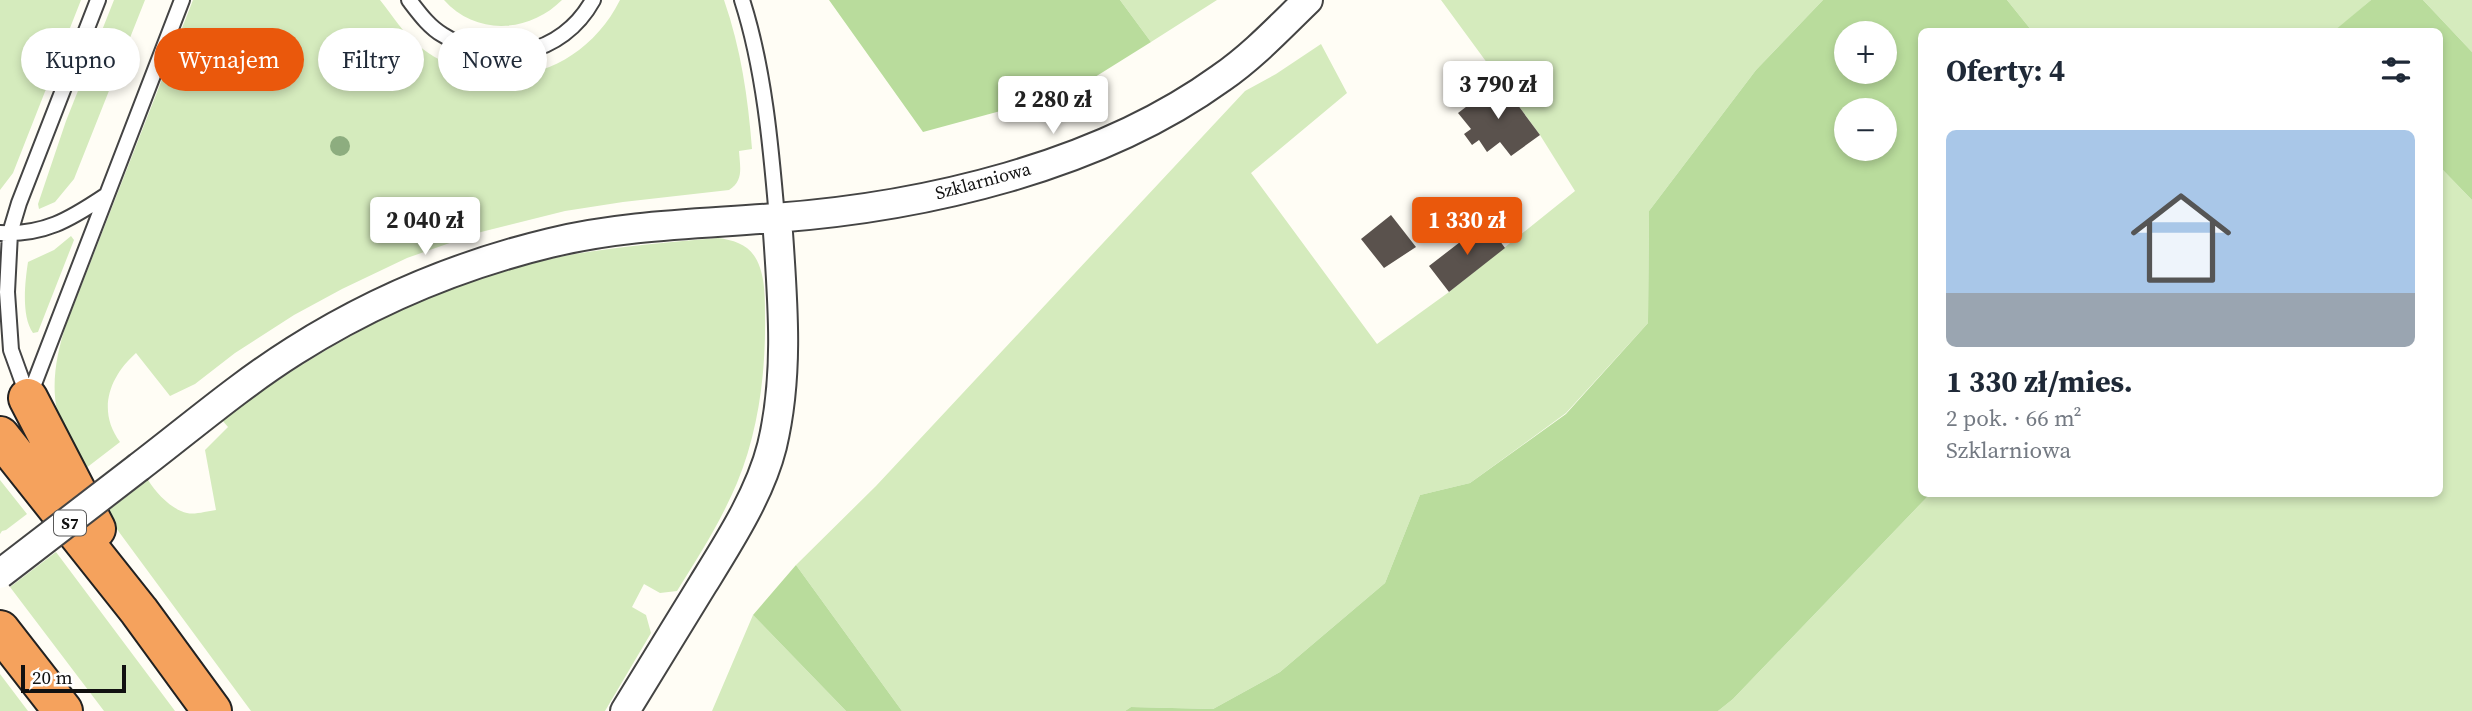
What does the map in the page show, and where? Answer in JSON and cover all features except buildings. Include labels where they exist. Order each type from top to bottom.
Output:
[{"type":"highway","points":[[28,398],[139,611]]},
{"type":"highway","name":"S7","points":[[0,436],[139,611],[212,711]]},
{"type":"highway","points":[[0,630],[63,711]]},
{"type":"street","name":"Szklarniowa","points":[[0,574],[291,352],[345,320],[402,292],[485,262],[562,241],[612,231],[670,224],[777,218],[882,205],[974,187],[1087,151],[1156,118],[1221,79],[1267,41],[1307,0]]},
{"type":"street","points":[[625,711],[726,547],[751,500],[771,448],[781,387],[783,319],[777,218]]},
{"type":"lane","points":[[28,398],[10,350],[5,233],[98,0]]},
{"type":"lane","points":[[28,398],[182,0]]},
{"type":"lane","points":[[409,0],[433,27],[449,39],[481,51],[506,55],[534,51],[554,40],[580,18],[593,0]]},
{"type":"lane","points":[[742,0],[752,29],[772,157],[777,218]]},
{"type":"lane","points":[[5,233],[28,233],[57,224],[105,196]]},
{"type":"green space","points":[[0,0],[81,0],[70,28],[21,28],[21,91],[45,91],[13,173],[0,190]]},
{"type":"green space","points":[[114,0],[145,0],[134,28],[103,28]]},
{"type":"green space","points":[[193,0],[380,0],[401,28],[318,28],[318,91],[424,91],[424,49],[438,58],[438,91],[547,91],[547,67],[582,48],[603,27],[620,0],[724,0],[743,73],[752,149],[739,151],[739,178],[729,190],[565,211],[481,232],[407,258],[294,315],[235,353],[195,384],[170,396],[136,353],[119,373],[109,395],[109,418],[120,442],[81,472],[64,434],[55,400],[60,346],[157,91],[304,91],[304,28],[182,28]]},
{"type":"green space","points":[[444,0],[562,0],[534,19],[503,26],[471,20]]},
{"type":"green space","points":[[829,0],[1120,0],[1151,42],[1071,92],[923,132]]},
{"type":"green space","points":[[1120,0],[1217,0],[1151,42]]},
{"type":"green space","points":[[1441,0],[1823,0],[1756,70],[1649,211],[1648,323],[1566,413],[1470,483],[1420,495],[1385,583],[1280,672],[1213,709],[1131,707],[1125,711],[902,711],[796,565],[876,486],[1245,91],[1321,44],[1347,93],[1251,173],[1377,344],[1449,292],[1575,191],[1540,135]]},
{"type":"green space","points":[[1823,0],[2007,0],[2030,28],[1918,28],[1918,497],[1927,497],[1733,699],[1718,711],[1125,711],[1131,707],[1213,709],[1280,672],[1385,583],[1420,495],[1470,483],[1566,414],[1648,323],[1649,211],[1756,70]]},
{"type":"green space","points":[[2007,0],[2371,0],[2339,28],[2030,28]]},
{"type":"green space","points":[[2371,0],[2423,0],[2472,52],[2472,200],[2443,170],[2443,28],[2338,28]]},
{"type":"green space","points":[[2423,0],[2472,0],[2472,52]]},
{"type":"green space","points":[[78,91],[109,91],[74,179],[55,202],[39,209],[38,204]]},
{"type":"green space","points":[[2443,170],[2472,200],[2472,711],[1718,711],[1733,699],[1927,497],[2443,497]]},
{"type":"green space","points":[[71,236],[74,240],[38,332],[33,333],[25,308],[28,262],[54,250]]},
{"type":"green space","points":[[718,238],[734,241],[748,249],[755,257],[763,277],[764,357],[760,400],[751,442],[724,511],[677,591],[660,593],[644,584],[632,607],[646,615],[651,633],[605,711],[251,711],[105,513],[148,480],[165,500],[181,511],[194,514],[216,510],[205,450],[228,427],[222,420],[303,364],[345,339],[433,296],[526,265],[575,254]]},
{"type":"green space","points":[[0,480],[27,514],[0,534]]},
{"type":"green space","points":[[56,552],[175,711],[104,711],[10,587]]},
{"type":"green space","points":[[796,565],[902,711],[846,711],[753,615]]},
{"type":"green space","points":[[753,615],[846,711],[712,711]]},
{"type":"green space","points":[[0,674],[28,711],[0,711]]}]
